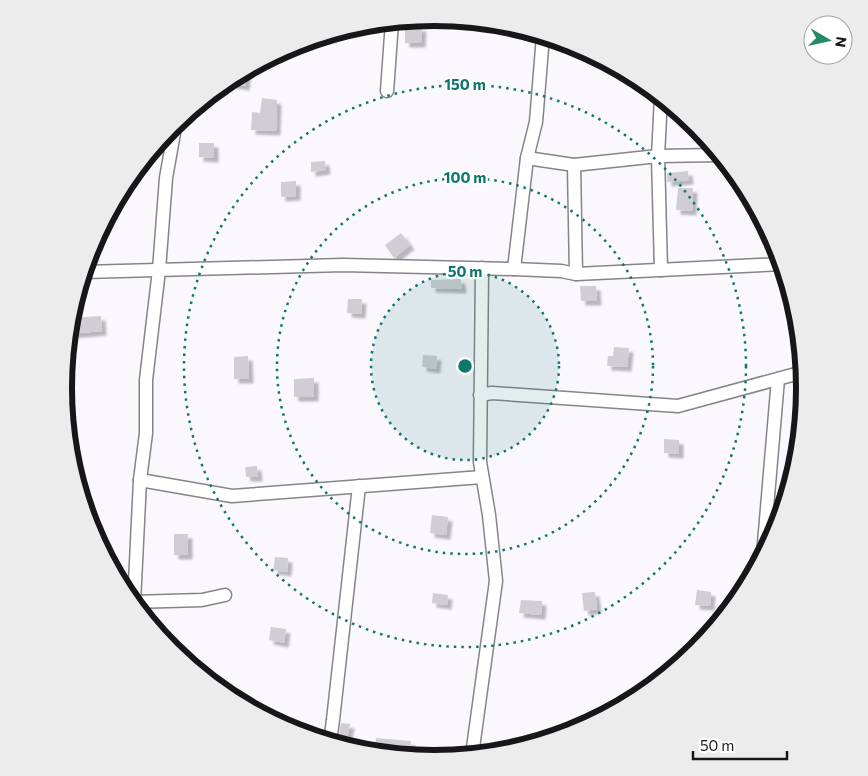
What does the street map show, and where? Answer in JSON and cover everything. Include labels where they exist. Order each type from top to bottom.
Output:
[{"type":"street","points":[[387,91],[392,29]]},
{"type":"street","points":[[514,269],[527,158],[536,122],[542,43]]},
{"type":"street","points":[[661,106],[658,156],[661,270]]},
{"type":"street","points":[[134,590],[140,480],[146,433],[146,380],[159,270],[166,178],[173,137]]},
{"type":"street","points":[[527,158],[574,164],[658,156],[712,156]]},
{"type":"street","points":[[574,164],[576,274]]},
{"type":"street","points":[[91,272],[342,265],[514,269],[561,271],[576,274],[774,264]]},
{"type":"street","points":[[473,748],[496,581],[489,515],[480,462],[482,268]]},
{"type":"street","points":[[480,395],[492,393],[678,406],[795,374]]},
{"type":"street","points":[[765,533],[778,379]]},
{"type":"street","points":[[140,480],[232,496],[482,477]]},
{"type":"street","points":[[331,735],[359,486]]},
{"type":"street","points":[[142,602],[202,600],[225,595]]},
{"type":"building","points":[[405,27],[422,27],[421,43],[405,43]]},
{"type":"building","points":[[246,79],[245,86],[237,85]]},
{"type":"building","points":[[262,98],[277,100],[276,131],[251,130],[252,112],[260,113]]},
{"type":"building","points":[[199,143],[214,143],[214,158],[199,157]]},
{"type":"building","points":[[325,161],[326,170],[311,172],[311,162]]},
{"type":"building","points":[[688,171],[689,180],[667,182],[667,173]]},
{"type":"building","points":[[296,181],[296,196],[281,197],[281,182]]},
{"type":"building","points":[[678,188],[693,188],[692,211],[676,210]]},
{"type":"building","points":[[401,233],[410,245],[394,258],[385,245]]},
{"type":"building","points":[[461,279],[462,289],[431,288],[431,280]]},
{"type":"building","points":[[580,286],[596,286],[597,301],[581,301]]},
{"type":"building","points":[[348,299],[362,299],[361,314],[347,313]]},
{"type":"building","points":[[101,316],[102,331],[76,333],[79,317]]},
{"type":"building","points":[[614,347],[629,348],[627,367],[607,366],[608,356],[613,356]]},
{"type":"building","points":[[423,355],[437,356],[436,369],[422,367]]},
{"type":"building","points":[[248,356],[249,379],[234,379],[234,357]]},
{"type":"building","points":[[314,378],[314,397],[294,397],[294,379]]},
{"type":"building","points":[[664,439],[679,440],[679,454],[664,453]]},
{"type":"building","points":[[257,466],[258,477],[246,477],[245,467]]},
{"type":"building","points":[[432,515],[448,517],[446,535],[430,533]]},
{"type":"building","points":[[174,534],[188,534],[188,555],[174,555]]},
{"type":"building","points":[[275,557],[288,558],[287,572],[273,570]]},
{"type":"building","points":[[697,590],[711,592],[710,606],[695,605]]},
{"type":"building","points":[[595,592],[597,609],[584,611],[582,593]]},
{"type":"building","points":[[433,593],[448,595],[447,605],[432,603]]},
{"type":"building","points":[[521,600],[542,601],[541,615],[519,613]]},
{"type":"building","points":[[271,627],[286,629],[284,643],[269,640]]},
{"type":"building","points":[[341,723],[350,724],[347,739],[339,737]]},
{"type":"building","points":[[376,738],[411,741],[410,749],[375,745]]}]
